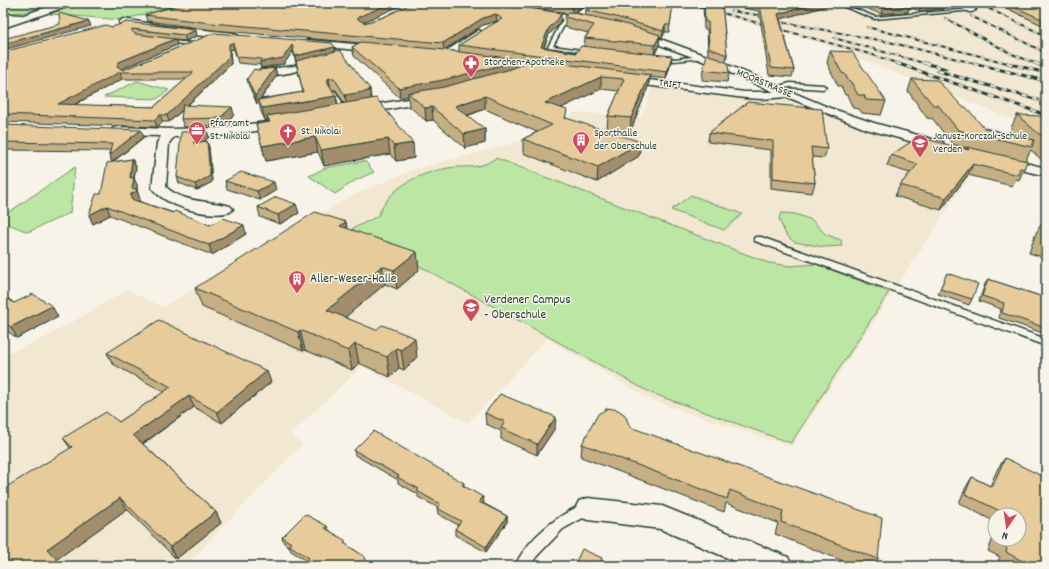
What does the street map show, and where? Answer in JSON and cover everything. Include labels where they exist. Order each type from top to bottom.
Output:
[{"type":"street","points":[[3,25],[68,3]]},
{"type":"street","points":[[570,18],[591,8],[596,3]]},
{"type":"street","points":[[957,3],[972,10]]},
{"type":"street","points":[[529,11],[600,24]]},
{"type":"street","points":[[146,16],[120,23],[244,37]]},
{"type":"street","points":[[3,17],[22,18]]},
{"type":"street","points":[[461,58],[442,55],[487,28]]},
{"type":"street","name":"MOORSTRASSE","points":[[627,31],[701,57],[788,94],[882,130],[948,148]]},
{"type":"street","points":[[171,52],[213,34]]},
{"type":"street","points":[[297,42],[389,50]]},
{"type":"street","points":[[260,73],[294,69],[335,58],[361,47]]},
{"type":"street","name":"TRIFT","points":[[614,78],[745,95],[762,96],[788,94]]},
{"type":"street","points":[[331,116],[445,96]]},
{"type":"street","points":[[108,131],[170,133],[220,132],[292,122]]},
{"type":"street","points":[[170,133],[163,143],[159,188],[165,195],[175,200],[204,207],[225,209]]},
{"type":"street","points":[[993,159],[1046,172]]},
{"type":"street","points":[[588,509],[662,518],[778,566]]},
{"type":"lane","points":[[837,3],[875,18],[972,10]]},
{"type":"lane","points":[[907,8],[921,14]]},
{"type":"lane","points":[[570,18],[565,19],[550,47],[597,52]]},
{"type":"lane","points":[[160,40],[191,44]]},
{"type":"lane","points":[[654,58],[674,60],[701,57]]},
{"type":"lane","points":[[775,88],[790,85],[823,87]]},
{"type":"lane","points":[[332,92],[346,113]]},
{"type":"lane","points":[[758,239],[1046,343]]},
{"type":"lane","points":[[522,566],[532,551],[558,525],[588,509]]},
{"type":"shaded area","points":[[678,3],[1046,3],[1046,133],[818,42]]},
{"type":"shaded area","name":"Verdener Campus - Oberschule","points":[[653,85],[763,99],[791,100],[847,123],[904,142],[979,161],[791,447],[651,400],[547,339],[468,423],[362,366],[290,434],[302,444],[185,566],[3,566],[3,355],[44,338],[127,290],[163,307],[349,197],[415,169],[557,132],[574,112],[641,118]]},
{"type":"green space","points":[[3,3],[54,3],[25,12],[3,13]]},
{"type":"green space","points":[[84,3],[185,3],[123,20],[50,14]]},
{"type":"green space","points":[[137,81],[169,90],[157,99],[104,97]]},
{"type":"green space","points":[[496,158],[769,263],[790,266],[816,264],[889,292],[791,443],[651,393],[352,229],[378,216],[383,206],[398,189],[416,178],[448,168],[482,165]]},
{"type":"green space","points":[[365,161],[374,172],[356,180],[335,194],[309,176],[325,168]]},
{"type":"green space","points":[[75,167],[70,213],[28,232],[3,222],[3,216]]},
{"type":"green space","points":[[691,195],[742,214],[724,230],[671,210]]},
{"type":"green space","points":[[781,213],[795,214],[812,220],[825,234],[841,240],[842,246],[825,247],[794,242],[786,235],[779,219]]},
{"type":"building","points":[[185,3],[392,3],[358,17],[358,19],[364,23],[384,17],[412,3],[496,3],[561,13],[558,19],[549,28],[541,47],[576,53],[581,46],[672,56],[667,72],[459,45],[502,19],[496,14],[483,18],[443,43],[211,23],[145,15]]},
{"type":"building","points":[[544,3],[579,3],[572,7]]},
{"type":"building","points":[[597,3],[673,3],[670,25],[665,25],[663,31],[586,10]]},
{"type":"building","points":[[704,3],[722,3],[727,55],[709,48],[708,22],[705,22]]},
{"type":"building","points":[[749,3],[818,3],[778,14],[794,70],[771,68],[760,5]]},
{"type":"building","points":[[871,3],[903,3],[910,6],[883,8]]},
{"type":"building","points":[[917,3],[940,3],[921,5]]},
{"type":"building","points":[[1028,3],[1046,4],[1046,21],[1008,4],[1030,4]]},
{"type":"building","points":[[569,12],[618,22],[660,35],[655,45],[585,38],[594,25],[565,17]]},
{"type":"building","points":[[59,13],[89,21],[3,44],[3,39],[60,24]]},
{"type":"building","points":[[127,22],[196,30],[184,35],[132,29],[135,34],[175,39],[119,62],[117,66],[123,70],[214,33],[332,43],[335,47],[295,56],[292,45],[283,58],[260,62],[262,59],[237,57],[233,43],[229,44],[229,57],[167,115],[160,115],[154,120],[3,114],[3,52],[106,25],[112,27]],"holes":[[[120,72],[194,72],[154,107],[58,104]]]},
{"type":"building","points":[[361,42],[445,50],[515,59],[502,65],[443,80],[399,88],[352,47]]},
{"type":"building","points":[[340,50],[370,89],[368,89],[369,91],[345,95],[334,78],[329,78],[327,81],[336,96],[262,108],[258,100],[303,92],[296,61]]},
{"type":"building","points":[[830,51],[852,52],[886,101],[866,100],[864,95],[858,95],[851,82],[849,82],[845,74],[842,73]]},
{"type":"building","points":[[707,54],[728,63],[729,73],[703,70]]},
{"type":"building","points":[[533,60],[650,75],[631,118],[608,116],[624,79],[601,77],[545,103],[567,110],[565,119],[566,118],[641,142],[598,167],[523,139],[552,125],[485,96],[455,106],[485,129],[464,134],[432,107],[425,108],[408,93],[444,87],[511,69]]},
{"type":"building","points":[[275,68],[255,96],[247,79],[254,69]]},
{"type":"building","points":[[912,79],[937,80],[963,107],[966,107],[984,128],[1034,140],[1032,147],[958,130],[938,105],[933,105]]},
{"type":"building","points":[[376,98],[413,143],[394,146],[388,139],[321,150],[315,137],[262,146],[256,124],[270,122],[267,116]]},
{"type":"building","points":[[748,102],[822,109],[827,149],[811,147],[815,183],[773,178],[773,141],[709,133]]},
{"type":"building","points":[[183,105],[232,107],[220,118],[181,119]]},
{"type":"building","points":[[1017,115],[1041,116],[1046,120],[1046,140]]},
{"type":"building","points":[[3,125],[141,130],[109,155],[112,144],[3,142]]},
{"type":"building","points":[[207,131],[193,143],[207,141],[210,176],[195,184],[177,177],[181,132]]},
{"type":"building","points":[[918,137],[969,150],[967,147],[1027,161],[1024,169],[1020,168],[1018,175],[973,164],[946,198],[900,185],[918,164],[891,155]]},
{"type":"building","points":[[132,159],[130,178],[134,177],[132,189],[136,189],[137,191],[131,194],[131,199],[173,213],[175,211],[210,225],[223,218],[244,225],[209,245],[107,206],[89,215],[96,194],[101,194],[107,163]]},
{"type":"building","points":[[241,172],[274,182],[257,191],[225,181]]},
{"type":"building","points":[[276,197],[296,204],[278,215],[258,207]]},
{"type":"building","name":"Aller-Weser-Halle","points":[[315,212],[346,222],[340,226],[417,252],[394,270],[382,266],[327,310],[376,330],[382,325],[415,338],[401,350],[396,348],[387,357],[355,344],[348,351],[300,330],[298,332],[195,288]]},
{"type":"building","points":[[1046,219],[1046,229],[1043,228]]},
{"type":"building","points":[[947,273],[978,284],[972,299],[940,289]]},
{"type":"building","points":[[988,279],[1046,298],[1046,328],[1002,313],[1004,303],[982,296]]},
{"type":"building","points":[[33,294],[52,306],[11,327],[3,322],[3,295],[14,303]]},
{"type":"building","points":[[159,320],[267,371],[217,412],[189,396],[133,435],[216,512],[170,547],[120,498],[47,549],[63,566],[3,566],[3,489],[72,447],[63,438],[106,412],[119,422],[171,387],[107,353]]},
{"type":"building","points":[[500,394],[556,417],[537,444],[501,428],[505,422],[485,413]]},
{"type":"building","points":[[608,408],[618,410],[625,415],[630,427],[882,518],[878,559],[781,522],[783,511],[730,490],[727,499],[582,444],[598,414]]},
{"type":"building","points":[[373,431],[464,483],[462,485],[483,497],[479,502],[507,516],[486,547],[455,529],[461,521],[437,508],[440,504],[417,491],[419,489],[397,477],[399,476],[354,450]]},
{"type":"building","points":[[1005,458],[1046,478],[1046,566],[1031,566],[1006,552],[1007,548],[1005,547],[1027,547],[1027,507],[992,507],[965,494],[972,477],[992,487]]},
{"type":"building","points":[[305,514],[327,526],[325,528],[346,541],[344,543],[365,557],[364,559],[374,566],[315,566],[307,561],[309,558],[289,545],[291,543],[282,537]]},
{"type":"building","points":[[582,549],[602,558],[601,561],[612,566],[574,566]]},
{"type":"railway","points":[[686,3],[873,55],[899,64]]},
{"type":"railway","points":[[977,3],[1046,36]]},
{"type":"railway","points":[[731,11],[770,17]]},
{"type":"railway","points":[[971,16],[1046,53]]},
{"type":"railway","points":[[945,18],[1012,54],[1037,64]]},
{"type":"railway","points":[[771,20],[889,42],[973,63]]},
{"type":"railway","points":[[867,27],[1011,64]]},
{"type":"railway","points":[[834,38],[927,64]]},
{"type":"railway","points":[[896,63],[1046,115]]},
{"type":"railway","points":[[924,63],[946,69]]},
{"type":"railway","points":[[973,63],[1046,81]]},
{"type":"railway","points":[[973,63],[977,64]]},
{"type":"railway","points":[[1007,63],[1046,73]]},
{"type":"railway","points":[[1035,63],[1045,67]]},
{"type":"railway","points":[[938,71],[1038,100]]},
{"type":"place","name":"Storchen-Apotheke","points":[[471,78]]},
{"type":"place","name":"Pfarramt St. Nikolai","points":[[197,145]]},
{"type":"place","name":"St. Nikolai","points":[[288,147]]},
{"type":"place","name":"Sporthalle der Oberschule","points":[[581,155]]},
{"type":"place","name":"Janusz-Korczak-Schule Verden","points":[[920,158]]},
{"type":"place","name":"Aller-Weser-Halle","points":[[297,294]]},
{"type":"place","name":"Verdener Campus - Oberschule","points":[[471,322]]}]
